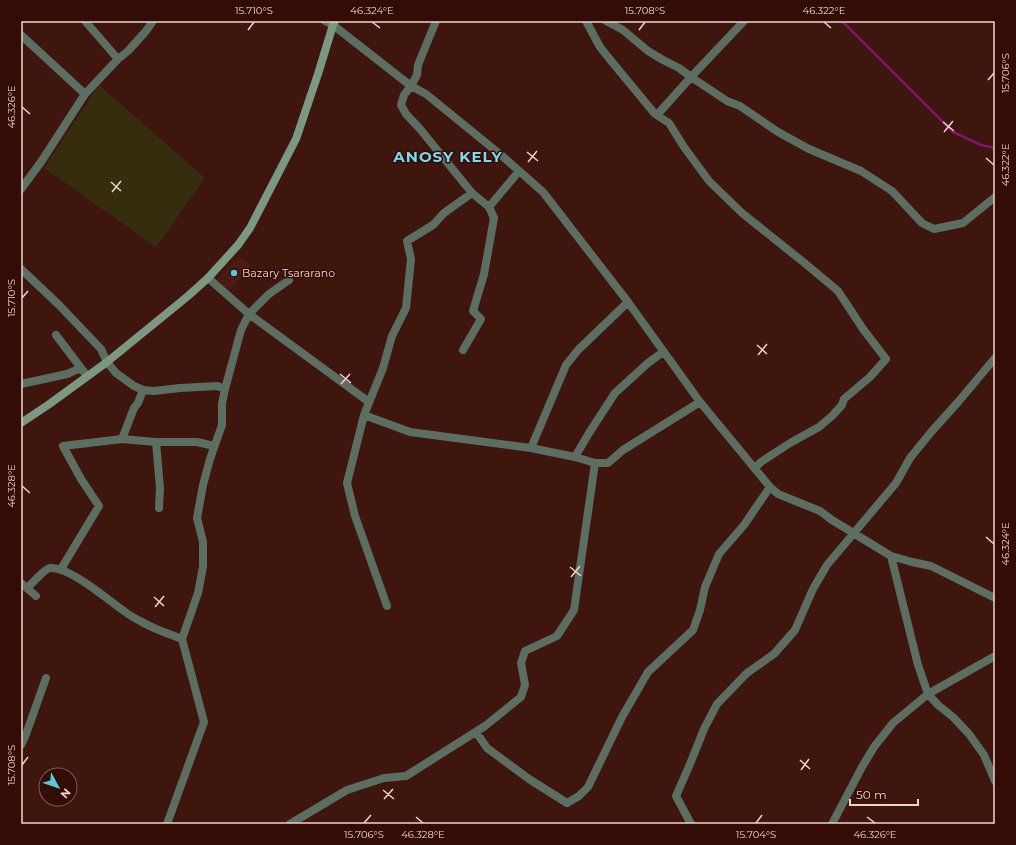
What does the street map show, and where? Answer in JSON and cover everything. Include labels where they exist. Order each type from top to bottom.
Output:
[{"type":"street","points":[[85,21],[118,59]]},
{"type":"street","points":[[21,189],[41,162],[85,94],[118,59],[128,51],[153,21]]},
{"type":"street","points":[[325,21],[334,23],[411,86],[426,94],[501,155],[543,192],[628,302],[700,402],[770,487],[778,494],[820,511],[854,534],[891,556],[931,566],[995,598]]},
{"type":"street","points":[[436,21],[418,65],[417,75],[404,95],[401,105],[406,114],[472,193],[489,207],[494,218],[484,274],[473,311],[481,319],[462,350]]},
{"type":"street","points":[[586,21],[600,47],[657,115],[669,124],[709,182],[742,213],[838,291],[863,329],[886,359],[867,380],[844,399],[842,405],[819,427],[790,443],[761,462],[755,468]]},
{"type":"street","points":[[606,21],[623,30],[648,51],[680,68],[727,101],[740,106],[778,132],[809,149],[861,171],[892,191],[922,223],[934,229],[963,223],[995,197]]},
{"type":"street","points":[[657,115],[744,21]]},
{"type":"street","points":[[21,423],[107,362],[188,296],[208,278],[238,245],[250,228],[296,139],[334,23]]},
{"type":"street","points":[[21,35],[85,94]]},
{"type":"street","points":[[489,207],[519,171]]},
{"type":"street","points":[[387,606],[355,516],[347,483],[364,415],[383,368],[392,336],[406,308],[410,259],[407,241],[433,225],[444,213],[472,193]]},
{"type":"street","points":[[21,269],[101,349],[107,362],[116,373],[134,386],[143,390],[154,391],[216,386],[225,389]]},
{"type":"street","points":[[208,278],[249,314],[369,402]]},
{"type":"street","points":[[167,824],[204,722],[182,639],[198,593],[203,567],[203,542],[197,518],[203,485],[214,446],[222,425],[222,404],[225,389],[241,330],[249,314],[269,294],[289,280]]},
{"type":"street","points":[[531,448],[566,365],[578,350],[628,302]]},
{"type":"street","points":[[56,335],[87,376]]},
{"type":"street","points":[[575,456],[615,392],[663,352]]},
{"type":"street","points":[[691,824],[676,796],[704,729],[717,704],[747,674],[774,654],[795,630],[813,589],[827,566],[896,483],[914,453],[995,358]]},
{"type":"street","points":[[21,384],[67,374],[81,368]]},
{"type":"street","points":[[122,439],[143,390]]},
{"type":"street","points":[[364,415],[410,432],[531,448],[575,456],[595,462],[608,463],[623,450],[700,402]]},
{"type":"street","points":[[61,570],[99,506],[81,479],[63,446],[122,439],[156,442],[197,442],[214,446]]},
{"type":"street","points":[[156,442],[160,488],[159,508]]},
{"type":"street","points":[[290,824],[347,790],[384,778],[406,776],[485,726],[521,697],[525,685],[521,663],[525,651],[557,636],[574,610],[595,462]]},
{"type":"street","points":[[476,732],[487,748],[529,779],[567,803],[579,796],[588,787],[622,717],[648,672],[693,630],[700,610],[705,587],[719,554],[744,525],[770,487]]},
{"type":"street","points":[[891,556],[918,665],[928,694],[970,734],[984,755],[995,781]]},
{"type":"street","points":[[36,596],[24,586],[49,568],[61,570],[87,583],[124,611],[143,623],[182,639]]},
{"type":"street","points":[[832,824],[862,766],[874,747],[893,723],[928,694],[995,656]]},
{"type":"street","points":[[21,745],[46,678]]},
{"type":"shaded area","points":[[99,85],[205,178],[156,247],[44,168]]},
{"type":"shaded area","name":"Bazary Tsararano","points":[[239,256],[251,265],[229,291],[216,280]]},
{"type":"waterway","points":[[842,21],[953,132],[981,145],[995,148]]},
{"type":"place","name":"Bazary Tsararano","points":[[234,273]]},
{"type":"district","name":"ANOSY KELY","points":[[448,156]]}]
